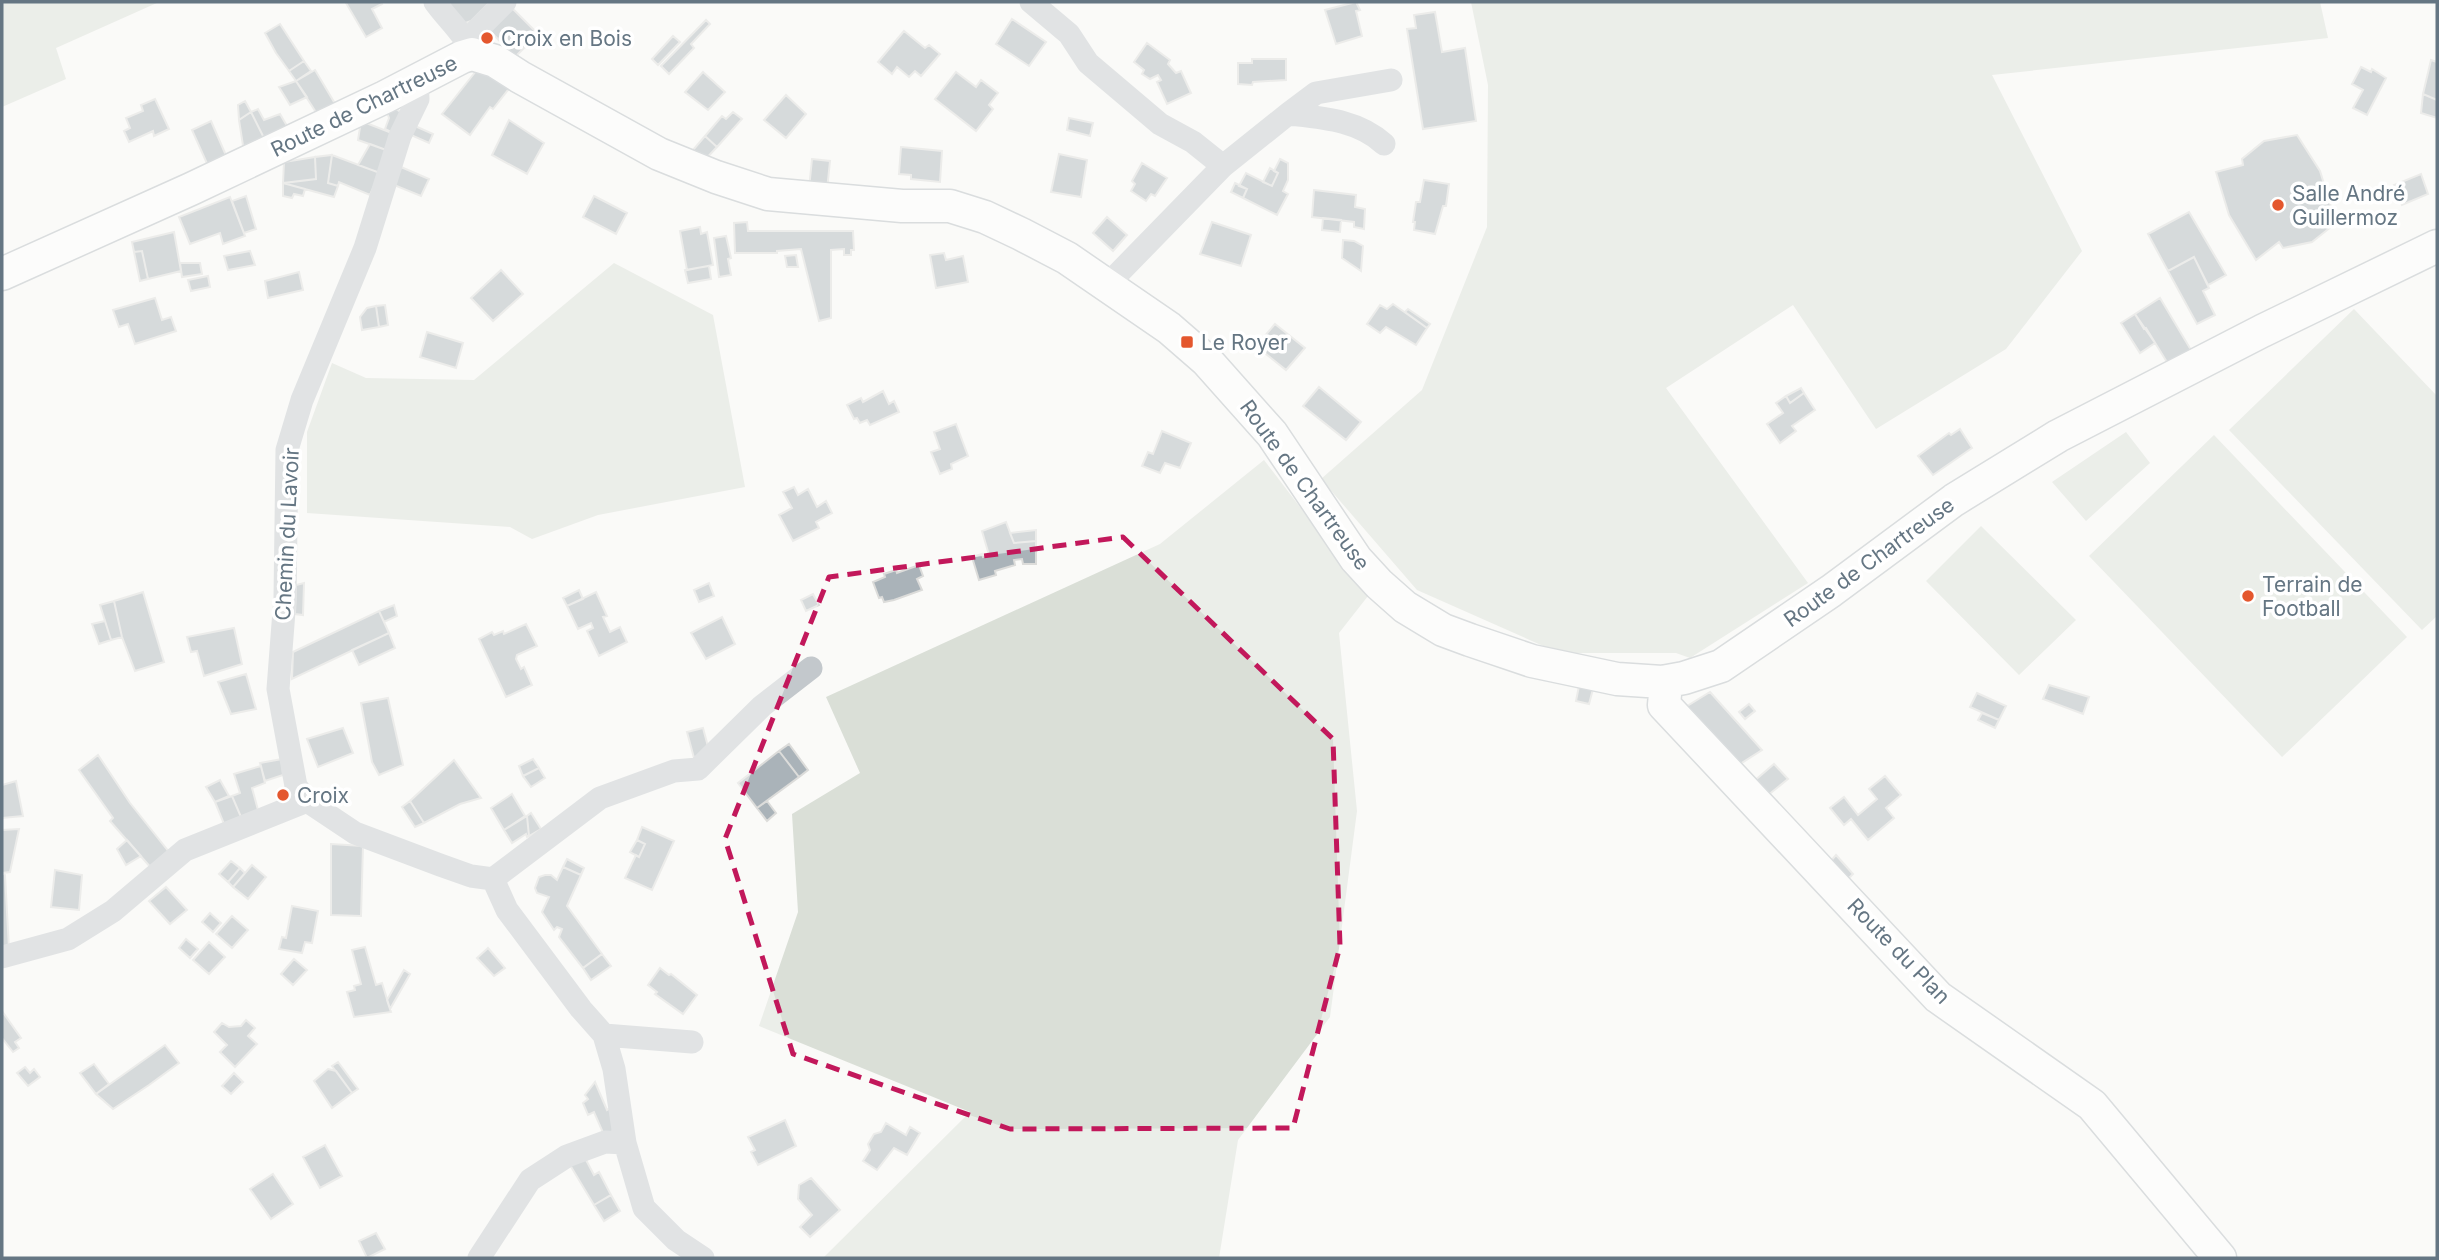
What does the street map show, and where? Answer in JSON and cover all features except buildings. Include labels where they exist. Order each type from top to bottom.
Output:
[{"type":"main road","name":"Route de Chartreuse","points":[[2,274],[191,189],[417,81],[448,64],[469,46],[659,154],[716,177],[768,194],[877,205],[950,206],[985,217],[1021,233],[1067,258],[1187,342],[1272,434],[1356,559],[1405,607],[1443,630],[1532,661],[1617,679],[1662,682],[1721,666],[1831,592],[1954,500],[2058,436],[2262,331],[2437,246]]},
{"type":"main road","name":"Route du Plan","points":[[1662,682],[1664,705],[1938,996],[2092,1105],[2220,1258]]},
{"type":"street","points":[[435,2],[469,46],[475,32],[505,2]]},
{"type":"street","points":[[1031,2],[1069,34],[1088,63],[1160,124],[1193,142],[1223,166]]},
{"type":"street","points":[[1107,285],[1223,166],[1316,93],[1391,80]]},
{"type":"street","name":"Chemin du Lavoir","points":[[307,801],[296,786],[278,689],[285,598],[288,450],[302,400],[365,248],[400,136],[418,100],[417,81]]},
{"type":"street","points":[[1289,114],[1335,119],[1367,131],[1384,144]]},
{"type":"street","points":[[2,957],[68,939],[113,911],[185,850],[307,801],[355,833],[471,876],[493,879],[600,798],[674,771],[698,769],[762,706],[811,668]]},
{"type":"street","points":[[493,879],[507,910],[581,1009],[604,1035],[614,1069],[625,1143],[645,1208],[676,1240],[704,1258]]},
{"type":"street","points":[[604,1035],[692,1042]]},
{"type":"street","points":[[479,1258],[530,1180],[567,1157],[605,1142],[625,1143]]},
{"type":"highlighted area","points":[[1123,537],[1333,739],[1340,946],[1293,1128],[1010,1129],[793,1054],[725,839],[829,577]]},
{"type":"shaded area","points":[[2,2],[159,2],[56,48],[66,79],[2,107]]},
{"type":"shaded area","points":[[1471,2],[2320,2],[2328,38],[1992,75],[2082,251],[2006,349],[1876,429],[1793,305],[1666,388],[1808,583],[1690,658],[1676,653],[1559,653],[1417,590],[1321,479],[1422,390],[1487,227],[1488,85]]},
{"type":"shaded area","points":[[614,263],[713,315],[745,487],[598,515],[532,539],[510,527],[307,513],[307,432],[332,363],[366,378],[474,380]]},
{"type":"shaded area","name":"Terrain de Football","points":[[2354,309],[2437,396],[2437,616],[2422,630],[2229,430]]},
{"type":"shaded area","points":[[2126,432],[2150,463],[2086,521],[2052,482]]},
{"type":"shaded area","name":"Terrain de Football","points":[[2214,435],[2407,637],[2282,757],[2089,556]]},
{"type":"shaded area","points":[[1264,460],[1368,596],[1339,633],[1357,811],[1330,1017],[1238,1140],[1219,1258],[823,1258],[970,1112],[759,1026],[798,912],[792,814],[860,773],[826,697],[1160,544]]},
{"type":"shaded area","points":[[1981,526],[2076,620],[2019,675],[1926,581]]},
{"type":"place","name":"Croix en Bois","points":[[487,38]]},
{"type":"place","name":"Salle André Guillermoz","points":[[2278,205]]},
{"type":"place","name":"Le Royer","points":[[1187,342]]},
{"type":"place","name":"Terrain de Football","points":[[2248,596]]},
{"type":"place","name":"Croix","points":[[283,795]]}]
